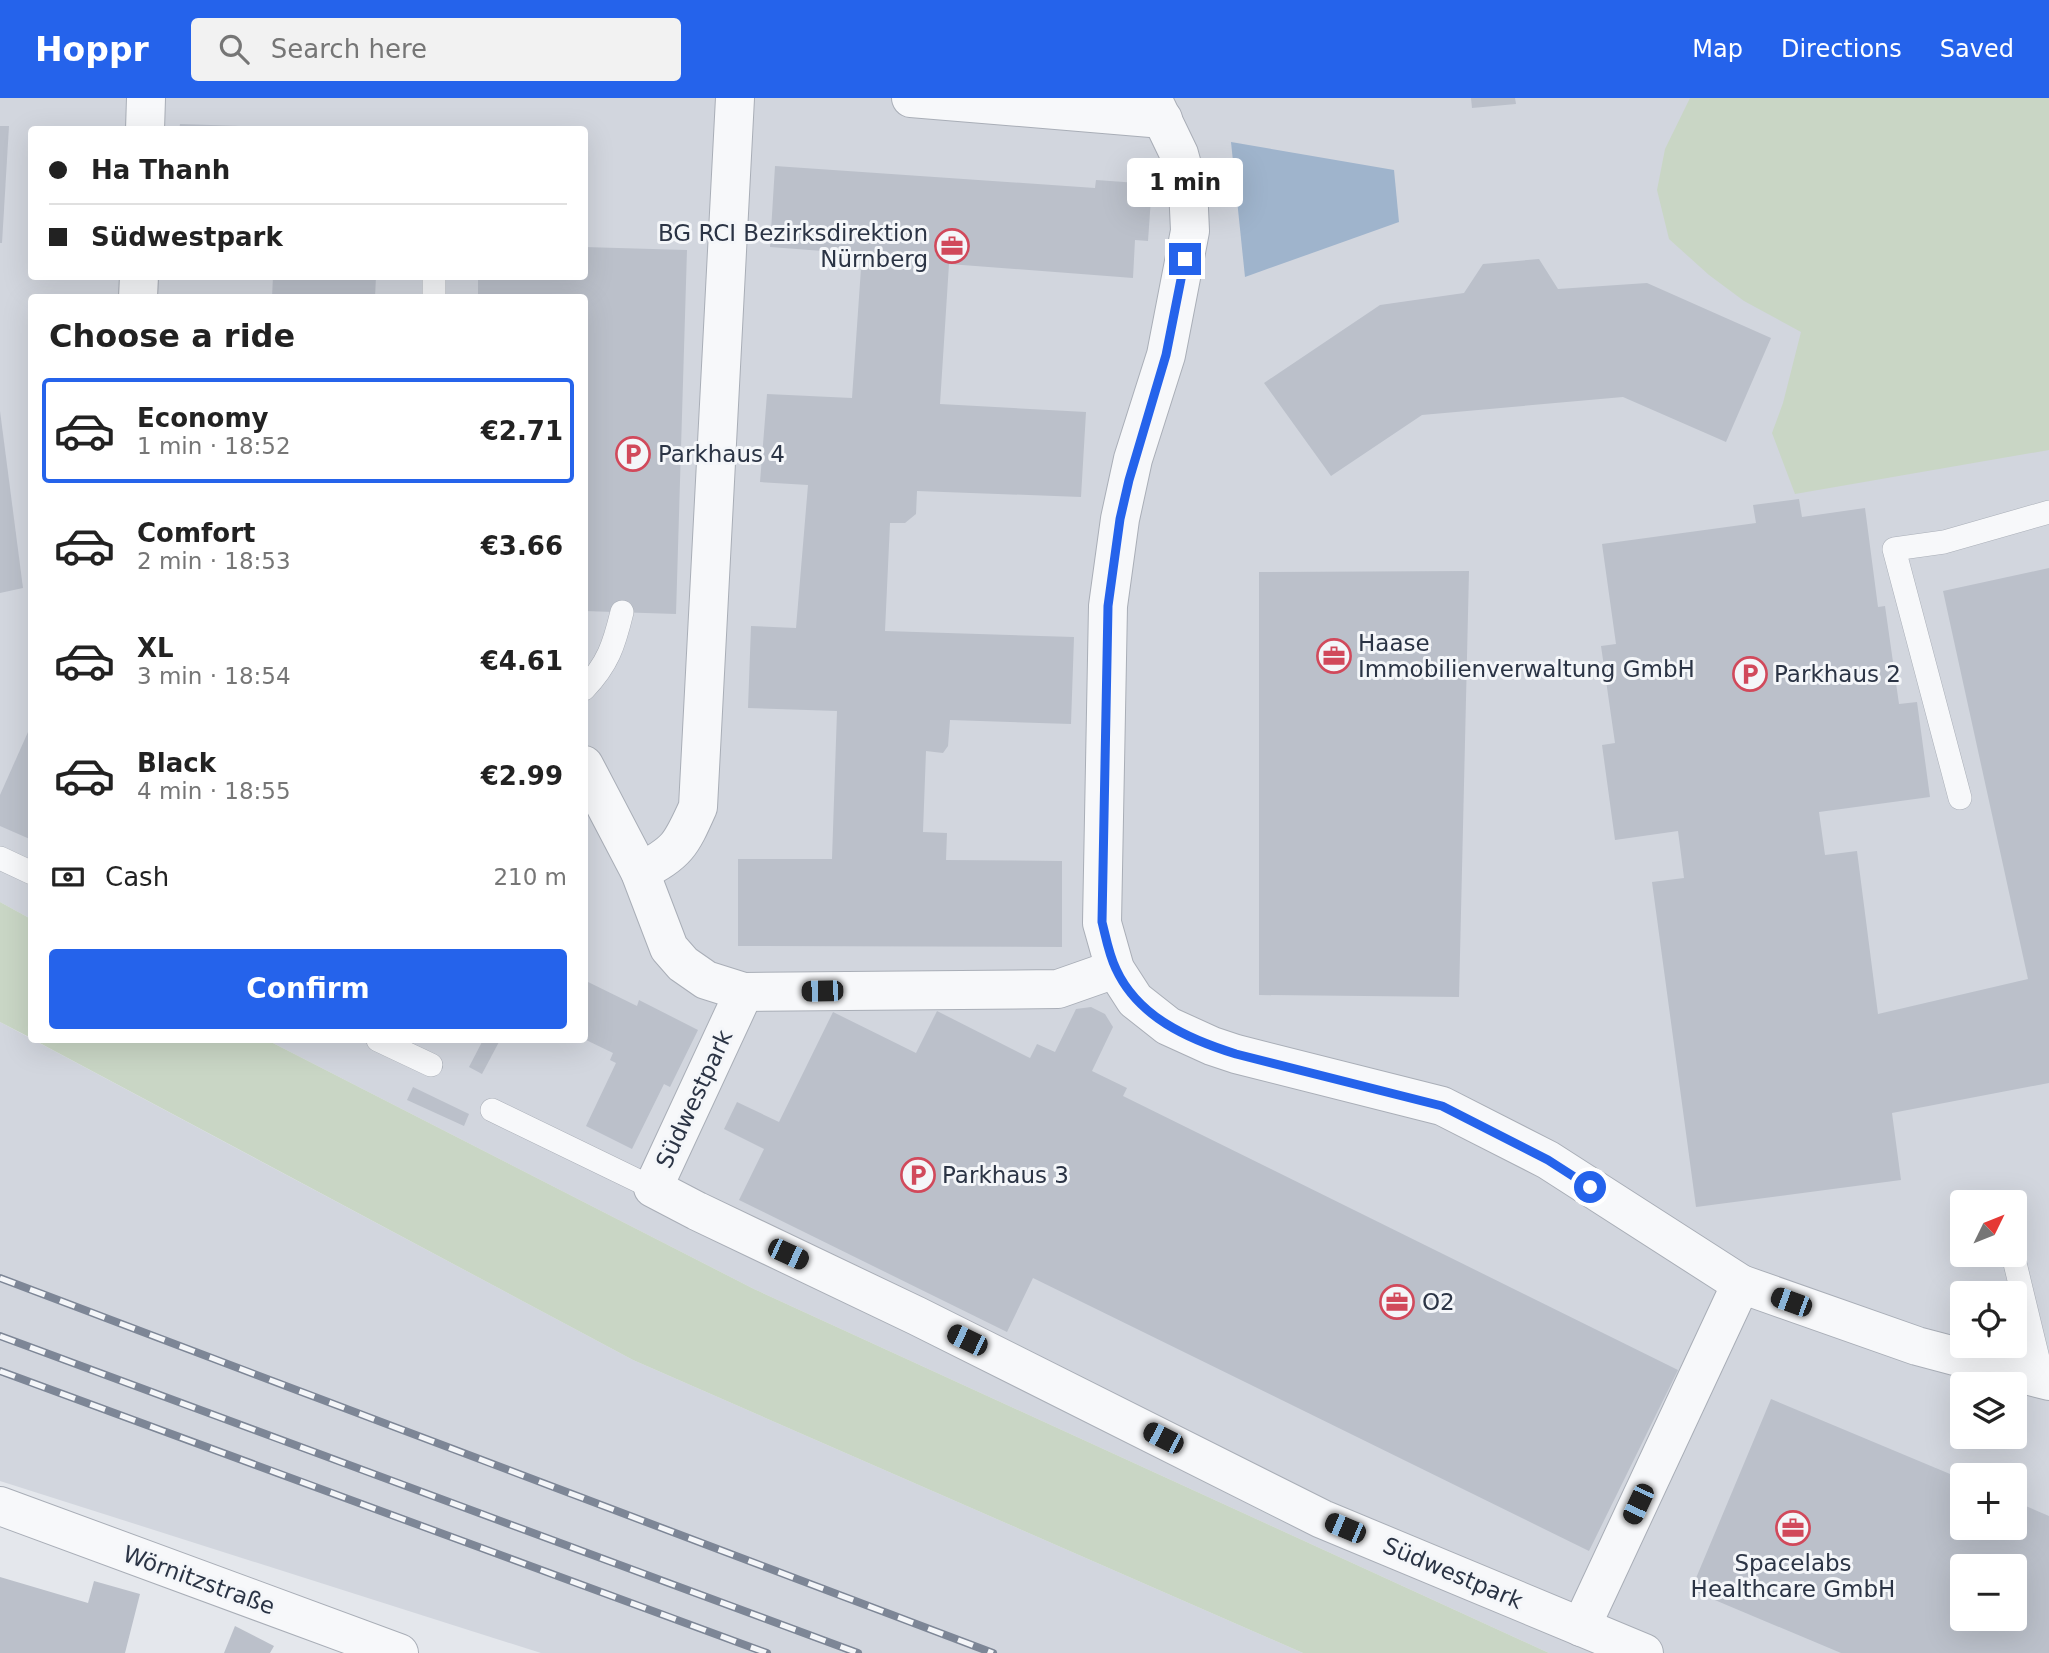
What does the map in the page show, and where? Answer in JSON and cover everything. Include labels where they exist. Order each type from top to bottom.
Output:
[{"type":"street","points":[[145,126],[146,98]]},
{"type":"street","points":[[640,872],[663,860],[681,844],[698,807],[735,98]]},
{"type":"street","points":[[911,98],[1158,109],[1178,154],[1188,187],[1190,231],[1166,355],[1133,460],[1120,519],[1108,606],[1102,922],[1115,969],[1135,1000],[1168,1026],[1212,1046],[1442,1106],[1548,1160],[1741,1284],[1917,1346],[2046,1380]]},
{"type":"street","points":[[588,773],[640,872],[669,948],[683,964],[706,981],[744,992],[1059,989],[1115,969]]},
{"type":"street","name":"Südwestpark","points":[[744,992],[653,1188],[697,1212],[942,1328],[1322,1519],[1644,1653]]},
{"type":"street","points":[[1580,1627],[1741,1284]]},
{"type":"street","name":"Wörnitzstraße","points":[[0,1506],[399,1653]]},
{"type":"lane","points":[[1960,798],[1887,549],[1944,542],[2049,512]]},
{"type":"lane","points":[[588,685],[599,673],[613,649],[622,612]]},
{"type":"lane","points":[[0,858],[28,871]]},
{"type":"lane","points":[[385,1043],[431,1065]]},
{"type":"lane","points":[[492,1110],[653,1188]]},
{"type":"lane","points":[[2016,1267],[2046,1380]]},
{"type":"shaded area","points":[[0,98],[2049,98],[2049,1653],[1549,1653],[754,1289],[273,1043],[588,1043],[588,294],[28,294],[28,917],[0,902]]},
{"type":"shaded area","points":[[0,1022],[28,1037],[28,1043],[39,1043],[633,1360],[1303,1653],[541,1653],[0,1481]]},
{"type":"green space","points":[[1690,98],[2049,98],[2049,450],[1795,494],[1772,433],[1783,403],[1801,332],[1744,301],[1709,275],[1669,239],[1657,190],[1665,149]]},
{"type":"green space","points":[[0,902],[28,917],[28,1036],[0,1022]]},
{"type":"green space","points":[[40,1043],[273,1043],[754,1289],[1549,1653],[1303,1653],[633,1360]]},
{"type":"water","points":[[1231,142],[1394,170],[1399,222],[1245,277]]},
{"type":"building","points":[[1471,98],[1515,98],[1516,104],[1472,108]]},
{"type":"building","points":[[180,124],[244,126],[180,126]]},
{"type":"building","points":[[0,126],[9,126],[2,243],[0,243]]},
{"type":"building","points":[[775,166],[1095,188],[1096,180],[1152,184],[1148,241],[1135,240],[1133,278],[949,264],[940,404],[1086,412],[1081,497],[917,491],[916,514],[905,523],[890,523],[885,631],[1074,637],[1071,724],[950,720],[948,746],[943,753],[926,751],[923,832],[947,833],[946,860],[1062,861],[1062,947],[738,946],[738,859],[832,859],[837,711],[748,708],[751,626],[796,628],[808,485],[760,482],[767,394],[852,398],[862,254],[770,247]]},
{"type":"building","name":"Parkhaus 4","points":[[588,247],[687,250],[676,614],[588,611],[588,294],[478,294],[478,280],[588,280]]},
{"type":"building","points":[[1539,259],[1558,289],[1647,283],[1771,338],[1726,442],[1623,397],[1422,415],[1331,476],[1264,383],[1380,305],[1464,293],[1483,264]]},
{"type":"building","points":[[273,280],[376,280],[375,294],[272,294]]},
{"type":"building","points":[[0,411],[23,588],[0,593]]},
{"type":"building","points":[[1799,499],[1802,517],[1865,508],[1878,607],[1885,606],[1899,704],[1917,702],[1930,797],[1819,812],[1825,855],[1857,851],[1878,1014],[2028,979],[1943,591],[2049,568],[2049,1083],[1892,1113],[1901,1180],[1696,1207],[1652,882],[1684,878],[1678,831],[1615,840],[1602,745],[1615,743],[1601,646],[1616,644],[1602,544],[1756,523],[1753,505]]},
{"type":"building","points":[[1469,571],[1459,997],[1259,995],[1259,572]]},
{"type":"building","points":[[28,732],[28,838],[0,826],[0,795]]},
{"type":"building","points":[[588,982],[637,1006],[639,1000],[698,1030],[670,1087],[664,1084],[632,1149],[586,1126],[616,1063],[610,1060],[613,1053],[588,1041]]},
{"type":"building","points":[[1091,1007],[1105,1014],[1113,1027],[1092,1071],[1127,1088],[1123,1096],[1678,1370],[1589,1551],[1033,1278],[1007,1332],[739,1200],[764,1149],[724,1129],[737,1102],[779,1122],[833,1012],[916,1053],[937,1011],[1030,1058],[1037,1044],[1055,1052],[1076,1009]]},
{"type":"building","points":[[481,1043],[498,1043],[482,1074],[469,1067]]},
{"type":"building","points":[[413,1087],[469,1114],[464,1126],[407,1100]]},
{"type":"building","points":[[1771,1399],[1950,1474],[1950,1540],[2027,1540],[2027,1507],[2049,1516],[2049,1653],[1841,1653],[1691,1590]]},
{"type":"building","points":[[0,1577],[88,1603],[94,1581],[140,1594],[125,1653],[0,1653]]},
{"type":"building","points":[[235,1626],[274,1646],[270,1653],[224,1653]]},
{"type":"railway","points":[[0,1278],[993,1653]]},
{"type":"railway","points":[[0,1336],[858,1653]]},
{"type":"railway","points":[[0,1371],[767,1653]]},
{"type":"place","name":"BG RCI Bezirksdirektion Nürnberg","points":[[952,246]]},
{"type":"place","name":"Parkhaus 4","points":[[633,454]]},
{"type":"place","name":"Haase Immobilienverwaltung GmbH","points":[[1334,656]]},
{"type":"place","name":"Parkhaus 2","points":[[1750,674]]},
{"type":"place","name":"Parkhaus 3","points":[[918,1175]]},
{"type":"place","name":"O2","points":[[1397,1302]]},
{"type":"place","name":"Spacelabs Healthcare GmbH","points":[[1793,1528]]},
{"type":"route","points":[[1185,259],[1166,355],[1133,460],[1120,519],[1108,606],[1102,922],[1115,969],[1135,1000],[1168,1026],[1236,1054],[1442,1106],[1548,1160],[1590,1187]]}]
